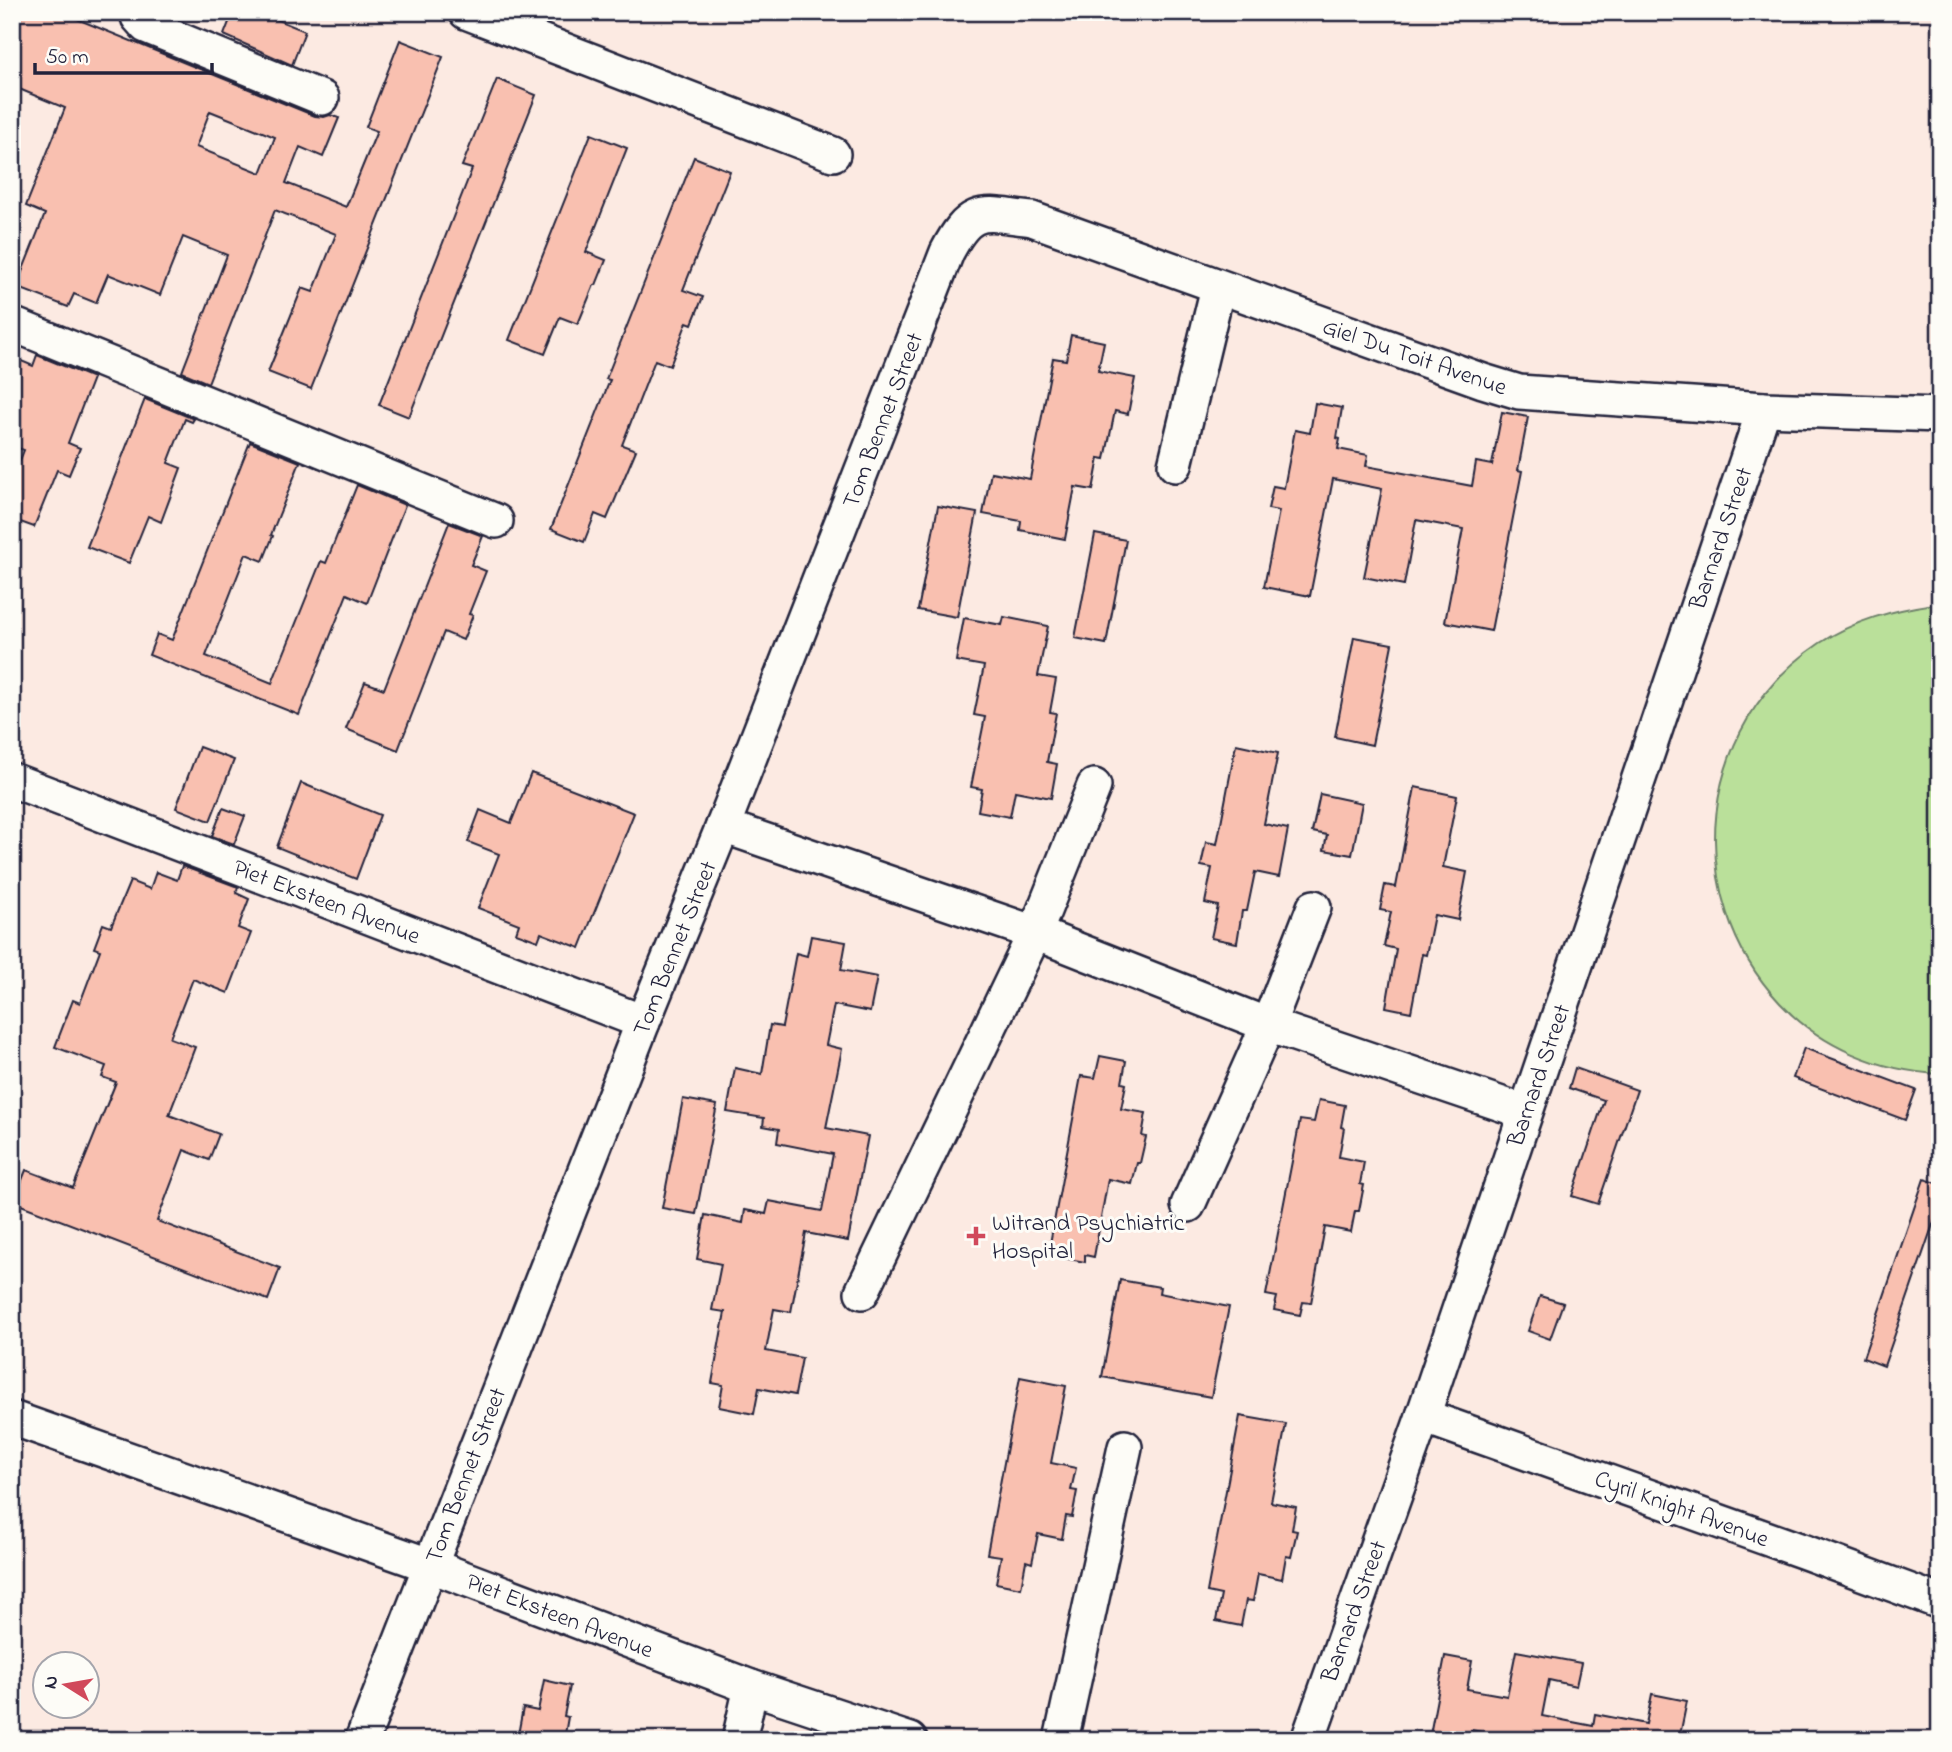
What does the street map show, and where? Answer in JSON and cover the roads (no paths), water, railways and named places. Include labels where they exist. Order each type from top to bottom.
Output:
[{"type":"street","points":[[137,12],[146,26],[322,98]]},
{"type":"street","points":[[466,12],[833,154]]},
{"type":"street","name":"Tom Bennet Street","points":[[362,1740],[951,245],[961,227],[978,215],[1032,219]]},
{"type":"street","name":"Giel Du Toit Avenue","points":[[1032,219],[1519,392],[1764,409],[1940,415]]},
{"type":"street","points":[[1175,465],[1218,287]]},
{"type":"street","points":[[12,324],[496,521]]},
{"type":"street","name":"Barnard Street","points":[[1308,1740],[1423,1416],[1764,409]]},
{"type":"street","name":"Piet Eksteen Avenue","points":[[12,780],[643,1022]]},
{"type":"street","points":[[862,1292],[1035,933],[1094,786]]},
{"type":"street","points":[[723,826],[1035,933],[1269,1025],[1525,1112]]},
{"type":"street","points":[[1188,1205],[1269,1025],[1314,907]]},
{"type":"street","name":"Cyril Knight Avenue","points":[[1423,1416],[1940,1602]]},
{"type":"street","name":"Piet Eksteen Avenue","points":[[12,1418],[429,1565],[751,1687],[910,1740]]},
{"type":"street","points":[[1060,1740],[1125,1447]]},
{"type":"street","points":[[739,1740],[751,1687]]},
{"type":"place","name":"Witrand Psychiatric Hospital","points":[[976,1236]]}]
